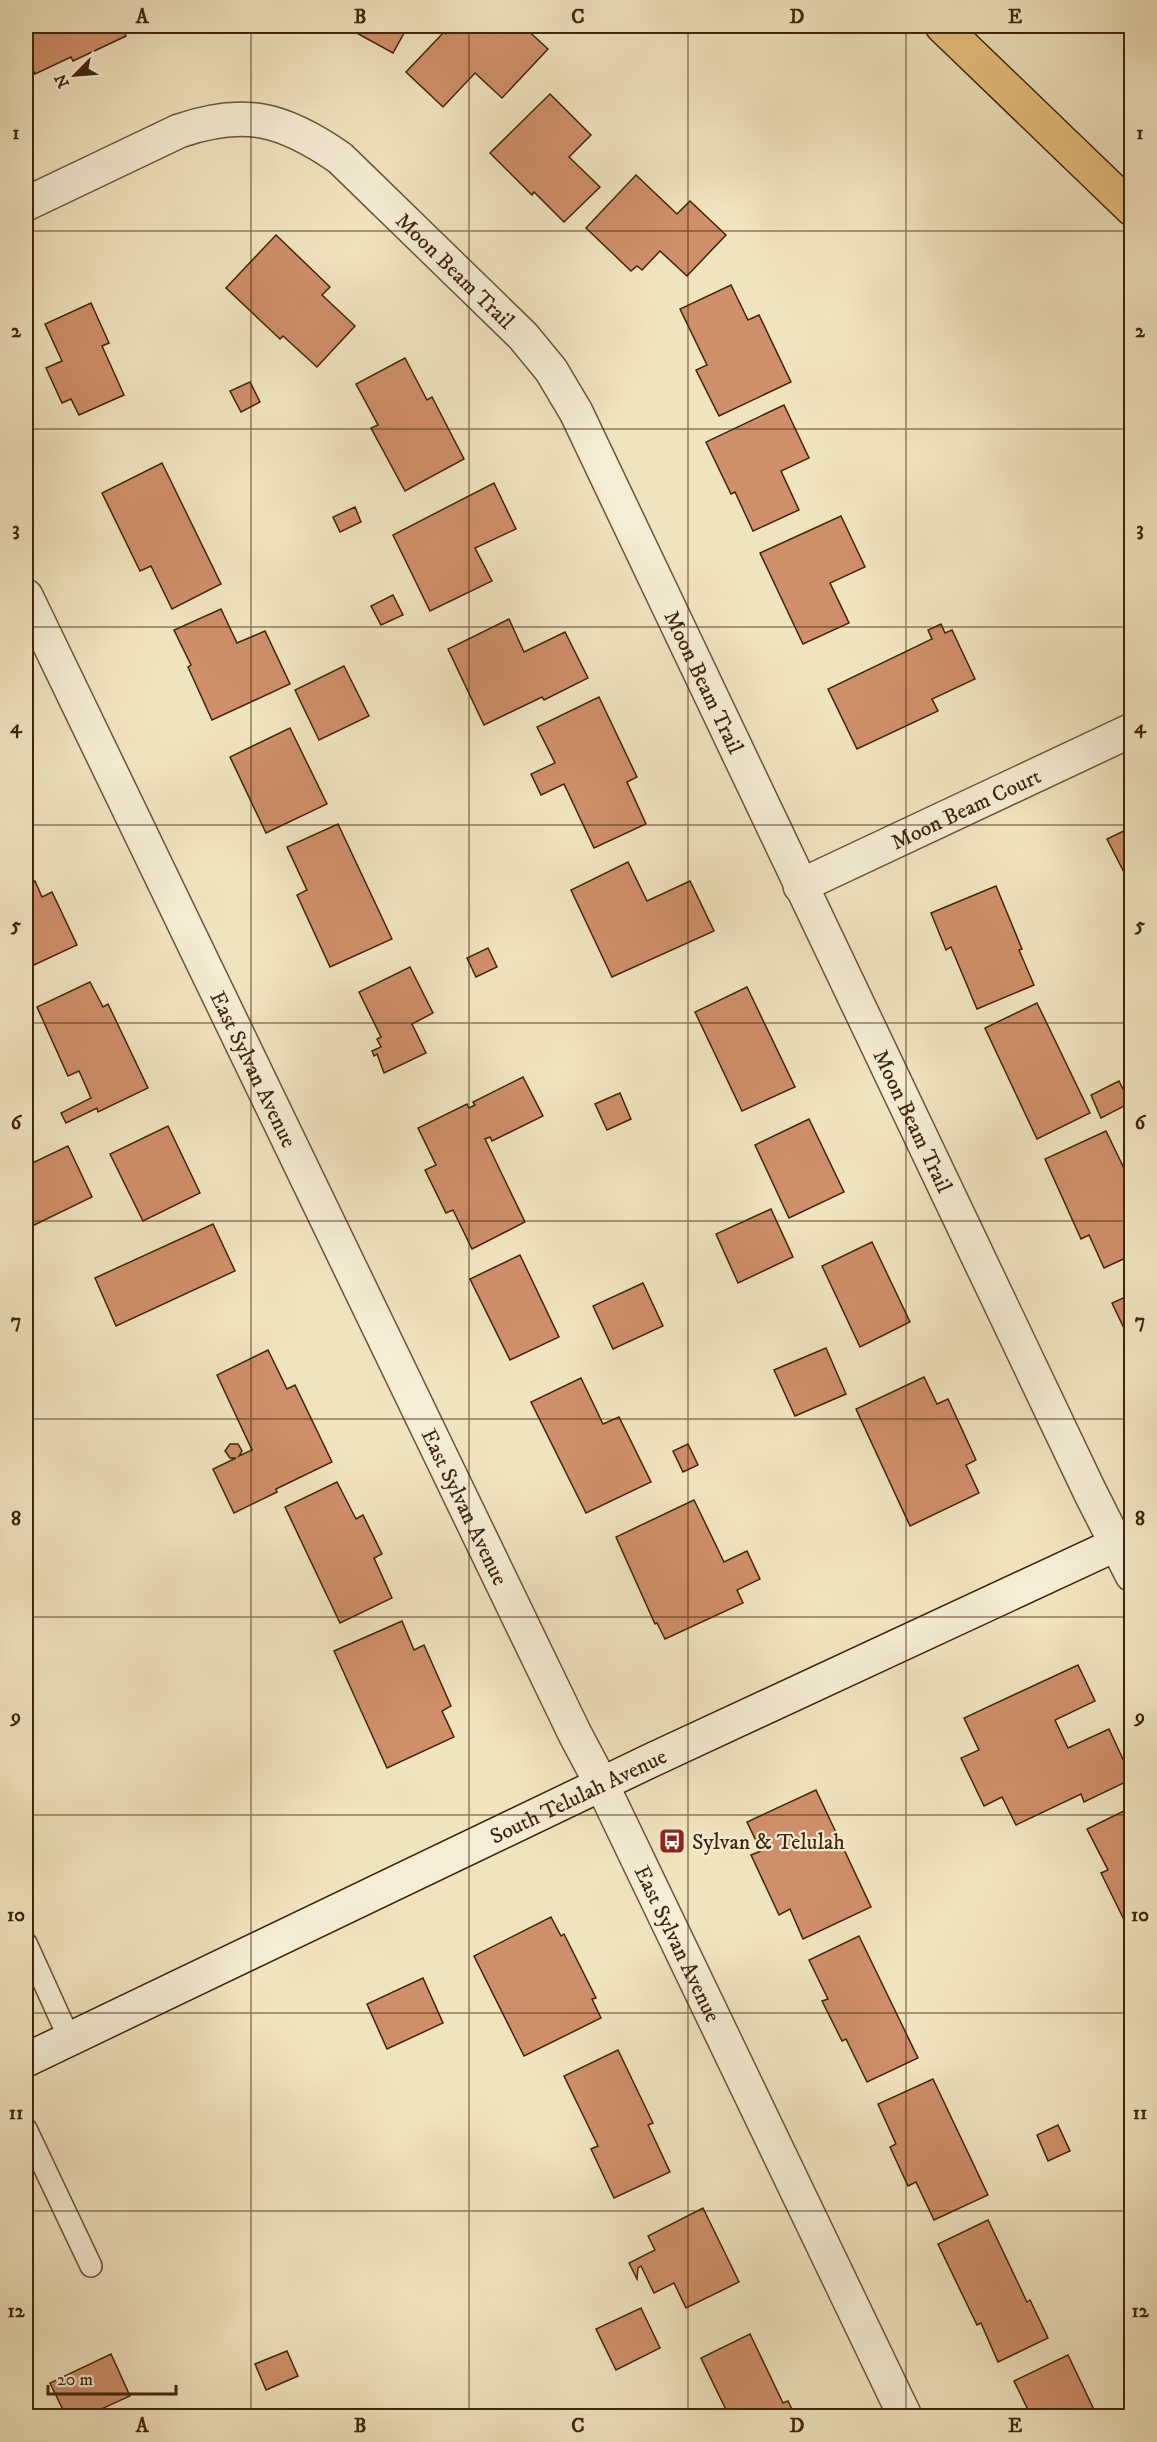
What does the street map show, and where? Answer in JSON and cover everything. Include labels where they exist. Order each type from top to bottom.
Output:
[{"type":"highway","points":[[942,26],[1131,209]]},
{"type":"street","name":"Moon Beam Trail","points":[[26,204],[179,131],[205,122],[237,118],[274,123],[311,138],[340,158],[523,336],[551,370],[576,412],[1090,1492],[1124,1540],[1131,1575]]},
{"type":"street","name":"East Sylvan Avenue","points":[[26,596],[602,1785],[904,2416]]},
{"type":"street","name":"Moon Beam Court","points":[[800,886],[1131,730]]},
{"type":"street","name":"South Telulah Avenue","points":[[26,2060],[602,1785],[1124,1540]]},
{"type":"lane","points":[[26,1943],[70,2040]]},
{"type":"lane","points":[[26,2129],[91,2266]]},
{"type":"building","points":[[26,26],[122,26],[126,36],[73,61],[71,57],[35,74],[26,54]]},
{"type":"building","points":[[344,26],[408,26],[393,53]]},
{"type":"building","points":[[454,26],[523,26],[548,49],[502,98],[475,73],[443,107],[406,72],[444,32],[446,34]]},
{"type":"building","points":[[550,94],[591,135],[569,157],[600,187],[564,222],[534,192],[532,195],[490,153]]},
{"type":"building","points":[[636,175],[677,214],[690,201],[726,235],[687,276],[660,251],[642,270],[637,266],[631,271],[586,228]]},
{"type":"building","points":[[276,235],[330,287],[322,295],[355,326],[317,367],[283,336],[280,339],[226,288]]},
{"type":"building","points":[[731,285],[748,320],[759,315],[791,382],[719,416],[696,370],[707,365],[680,309]]},
{"type":"building","points":[[91,303],[109,343],[102,346],[124,395],[79,415],[71,399],[62,403],[46,368],[62,361],[45,324]]},
{"type":"building","points":[[405,358],[427,400],[432,397],[464,459],[405,491],[371,428],[378,425],[356,384]]},
{"type":"building","points":[[250,382],[260,402],[241,412],[230,391]]},
{"type":"building","points":[[784,405],[809,458],[781,471],[799,510],[753,531],[735,492],[731,494],[706,442]]},
{"type":"building","points":[[162,463],[221,584],[172,609],[151,566],[140,571],[102,493]]},
{"type":"building","points":[[494,483],[516,529],[475,548],[492,581],[430,611],[393,535]]},
{"type":"building","points":[[355,507],[361,522],[340,532],[333,517]]},
{"type":"building","points":[[841,516],[865,567],[830,583],[849,623],[803,644],[760,553]]},
{"type":"building","points":[[393,595],[403,615],[381,625],[371,606]]},
{"type":"building","points":[[221,609],[237,643],[265,631],[290,684],[212,720],[188,667],[191,665],[174,630]]},
{"type":"building","points":[[509,619],[524,652],[565,632],[588,678],[544,700],[542,697],[484,725],[448,649]]},
{"type":"building","points":[[941,624],[945,633],[952,630],[975,679],[932,699],[938,711],[857,749],[828,689],[932,639],[928,630]]},
{"type":"building","points":[[344,666],[369,716],[319,740],[295,690]]},
{"type":"building","points":[[599,697],[637,777],[627,782],[646,824],[594,848],[564,784],[541,795],[531,774],[555,763],[537,727]]},
{"type":"building","points":[[290,728],[327,804],[266,833],[230,757]]},
{"type":"building","points":[[338,824],[392,939],[330,967],[297,895],[307,890],[287,847]]},
{"type":"building","points":[[1132,827],[1132,888],[1107,839]]},
{"type":"building","points":[[628,862],[647,901],[690,881],[714,931],[612,977],[571,890]]},
{"type":"building","points":[[35,881],[42,897],[52,892],[77,945],[34,965],[28,950],[26,951],[26,886]]},
{"type":"building","points":[[996,886],[1034,985],[977,1009],[951,947],[946,950],[931,913]]},
{"type":"building","points":[[488,948],[497,967],[476,977],[467,958]]},
{"type":"building","points":[[410,967],[433,1013],[412,1024],[426,1053],[384,1073],[377,1054],[374,1056],[372,1051],[381,1047],[377,1039],[381,1037],[359,992]]},
{"type":"building","points":[[90,982],[103,1007],[108,1004],[148,1088],[98,1112],[97,1108],[66,1123],[61,1113],[91,1098],[79,1071],[68,1076],[37,1007]]},
{"type":"building","points":[[747,987],[795,1087],[742,1111],[695,1012]]},
{"type":"building","points":[[1037,1003],[1090,1113],[1037,1139],[985,1028]]},
{"type":"building","points":[[523,1077],[543,1116],[492,1141],[490,1137],[485,1139],[525,1222],[472,1249],[453,1210],[446,1213],[425,1170],[436,1165],[418,1128],[467,1104],[469,1108],[475,1105],[473,1102]]},
{"type":"building","points":[[1119,1081],[1130,1103],[1101,1118],[1091,1095]]},
{"type":"building","points":[[620,1093],[631,1119],[607,1130],[595,1104]]},
{"type":"building","points":[[809,1119],[844,1192],[789,1218],[755,1145]]},
{"type":"building","points":[[168,1126],[200,1193],[143,1221],[110,1154]]},
{"type":"building","points":[[1106,1131],[1132,1185],[1132,1255],[1104,1268],[1089,1235],[1081,1239],[1045,1159]]},
{"type":"building","points":[[68,1146],[92,1197],[26,1229],[26,1166]]},
{"type":"building","points":[[771,1209],[793,1257],[738,1283],[716,1234]]},
{"type":"building","points":[[213,1224],[235,1271],[116,1326],[95,1278]]},
{"type":"building","points":[[872,1242],[910,1322],[860,1347],[822,1266]]},
{"type":"building","points":[[520,1255],[559,1337],[510,1360],[470,1279]]},
{"type":"building","points":[[643,1283],[663,1326],[613,1349],[593,1306]]},
{"type":"building","points":[[1132,1294],[1132,1345],[1112,1303]]},
{"type":"building","points":[[826,1348],[846,1394],[795,1416],[774,1370]]},
{"type":"building","points":[[268,1350],[287,1389],[295,1385],[332,1462],[276,1489],[277,1492],[234,1513],[213,1469],[236,1458],[230,1458],[225,1451],[230,1444],[238,1444],[242,1451],[239,1456],[252,1450],[217,1375]]},
{"type":"building","points":[[924,1377],[937,1404],[948,1399],[976,1460],[966,1465],[979,1493],[910,1526],[856,1409]]},
{"type":"building","points":[[581,1378],[603,1424],[619,1417],[651,1482],[586,1513],[531,1402]]},
{"type":"building","points":[[688,1444],[698,1465],[683,1472],[673,1451]]},
{"type":"building","points":[[337,1482],[356,1519],[363,1515],[382,1554],[374,1558],[392,1598],[340,1623],[285,1507]]},
{"type":"building","points":[[694,1500],[724,1562],[747,1551],[760,1579],[737,1590],[743,1603],[665,1639],[657,1623],[655,1624],[616,1537]]},
{"type":"building","points":[[402,1621],[414,1650],[424,1645],[451,1706],[442,1711],[454,1737],[387,1768],[334,1651]]},
{"type":"building","points":[[1078,1665],[1095,1701],[1055,1720],[1068,1748],[1109,1729],[1132,1779],[1084,1802],[1081,1794],[1016,1825],[1002,1797],[984,1806],[961,1758],[979,1750],[964,1718]]},
{"type":"building","points":[[816,1790],[871,1907],[803,1939],[790,1909],[779,1915],[751,1855],[761,1851],[747,1822]]},
{"type":"building","points":[[1132,1807],[1132,1936],[1101,1873],[1108,1870],[1087,1829]]},
{"type":"building","points":[[551,1917],[561,1936],[564,1934],[596,1998],[592,1999],[601,2018],[524,2056],[474,1956]]},
{"type":"building","points":[[859,1936],[918,2058],[867,2082],[846,2039],[842,2041],[822,2001],[828,1999],[809,1960]]},
{"type":"building","points":[[423,1978],[443,2023],[387,2049],[367,2004]]},
{"type":"building","points":[[618,2050],[653,2123],[648,2125],[670,2172],[614,2198],[591,2149],[598,2146],[564,2076]]},
{"type":"building","points":[[933,2079],[988,2195],[934,2220],[916,2182],[908,2186],[890,2147],[896,2144],[878,2104]]},
{"type":"building","points":[[1058,2125],[1070,2151],[1048,2161],[1037,2135]]},
{"type":"building","points":[[703,2208],[739,2282],[686,2308],[674,2283],[654,2293],[641,2266],[638,2268],[637,2279],[629,2263],[655,2250],[648,2236]]},
{"type":"building","points":[[988,2220],[1027,2302],[1030,2300],[1048,2338],[998,2362],[981,2323],[977,2325],[938,2244]]},
{"type":"building","points":[[641,2308],[660,2348],[616,2370],[596,2329]]},
{"type":"building","points":[[750,2334],[783,2403],[788,2401],[795,2416],[729,2416],[701,2358]]},
{"type":"building","points":[[287,2351],[298,2376],[266,2390],[255,2364]]},
{"type":"building","points":[[111,2354],[130,2396],[86,2416],[66,2416],[50,2383]]},
{"type":"building","points":[[1068,2355],[1097,2416],[1031,2416],[1014,2381]]},
{"type":"place","name":"Sylvan & Telulah","points":[[672,1841]]}]
